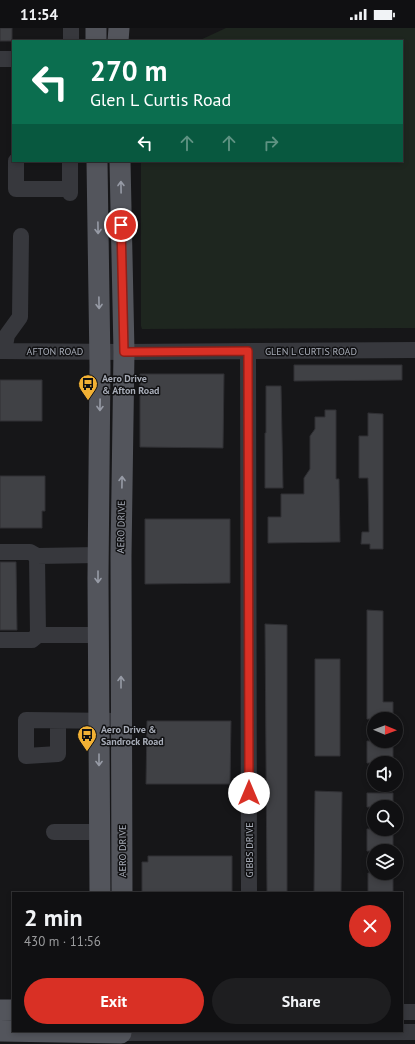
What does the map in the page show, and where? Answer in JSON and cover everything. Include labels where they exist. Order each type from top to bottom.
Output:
[{"type":"main road","points":[[96,28],[96,40]]},
{"type":"main road","points":[[118,40],[119,28]]},
{"type":"main road","name":"AERO DRIVE","points":[[97,162],[111,352],[121,556],[122,892]]},
{"type":"main road","name":"AERO DRIVE","points":[[100,892],[98,555],[111,352],[120,162]]},
{"type":"main road","points":[[0,1010],[12,1010]]},
{"type":"main road","points":[[0,1031],[12,1032]]},
{"type":"main road","points":[[20,1032],[121,1036]]},
{"type":"street","points":[[71,28],[71,40]]},
{"type":"street","points":[[0,59],[12,59]]},
{"type":"street","points":[[16,162],[16,189],[70,191],[70,162]]},
{"type":"street","points":[[2,351],[7,335],[20,317],[21,236]]},
{"type":"street","name":"GLEN L CURTIS ROAD","points":[[111,352],[415,350]]},
{"type":"street","name":"AFTON ROAD","points":[[2,351],[111,352]]},
{"type":"street","name":"GIBBS DRIVE","points":[[248,351],[249,892]]},
{"type":"street","points":[[0,552],[30,552],[37,556],[98,555]]},
{"type":"street","points":[[37,556],[38,635]]},
{"type":"street","points":[[0,640],[32,640],[38,635],[98,635]]},
{"type":"street","points":[[58,721],[121,721]]},
{"type":"street","points":[[54,832],[99,832]]},
{"type":"street","points":[[403,1012],[415,1012]]},
{"type":"street","points":[[121,1036],[249,1036],[415,1032]]},
{"type":"shaded area","points":[[226,28],[415,28],[415,328],[142,329],[141,162],[403,162],[403,40],[200,40]]},
{"type":"building","points":[[0,28],[12,28],[12,41],[0,41]]},
{"type":"building","points":[[294,365],[402,365],[402,380],[294,381]]},
{"type":"building","points":[[140,374],[224,374],[223,448],[140,447]]},
{"type":"building","points":[[0,380],[42,380],[42,421],[0,421]]},
{"type":"building","points":[[266,386],[281,386],[283,488],[265,488]]},
{"type":"building","points":[[325,410],[336,410],[336,479],[339,479],[340,542],[268,543],[268,517],[281,517],[281,494],[304,494],[304,478],[310,469],[310,436],[315,429],[315,417],[325,417]]},
{"type":"building","points":[[368,413],[383,414],[383,549],[370,549],[370,544],[361,544],[362,532],[369,532],[368,478],[359,478],[359,436],[368,436]]},
{"type":"building","points":[[0,476],[45,476],[45,511],[42,511],[42,528],[0,528]]},
{"type":"building","points":[[145,519],[230,519],[230,583],[145,584]]},
{"type":"building","points":[[0,562],[16,562],[17,630],[0,630]]},
{"type":"building","points":[[367,610],[383,611],[383,702],[393,702],[393,712],[367,712]]},
{"type":"building","points":[[265,624],[287,625],[287,892],[267,892]]},
{"type":"building","points":[[315,659],[340,659],[340,756],[315,756]]},
{"type":"building","points":[[147,721],[231,721],[230,784],[146,784]]},
{"type":"building","points":[[367,748],[393,748],[393,756],[367,756]]},
{"type":"building","points":[[315,791],[342,792],[341,892],[314,892]]},
{"type":"building","points":[[367,793],[393,793],[393,800],[367,800]]},
{"type":"building","points":[[367,836],[393,836],[393,844],[367,844]]},
{"type":"building","points":[[148,856],[232,856],[232,892],[142,892],[142,862],[148,862]]},
{"type":"building","points":[[368,880],[393,880],[393,892],[368,892]]},
{"type":"place","name":"Aero Drive & Afton Road","points":[[88,401]]},
{"type":"place","name":"Aero Drive & Sandrock Road","points":[[87,752]]},
{"type":"route","points":[[121,225],[124,352],[248,351],[249,793]]}]
